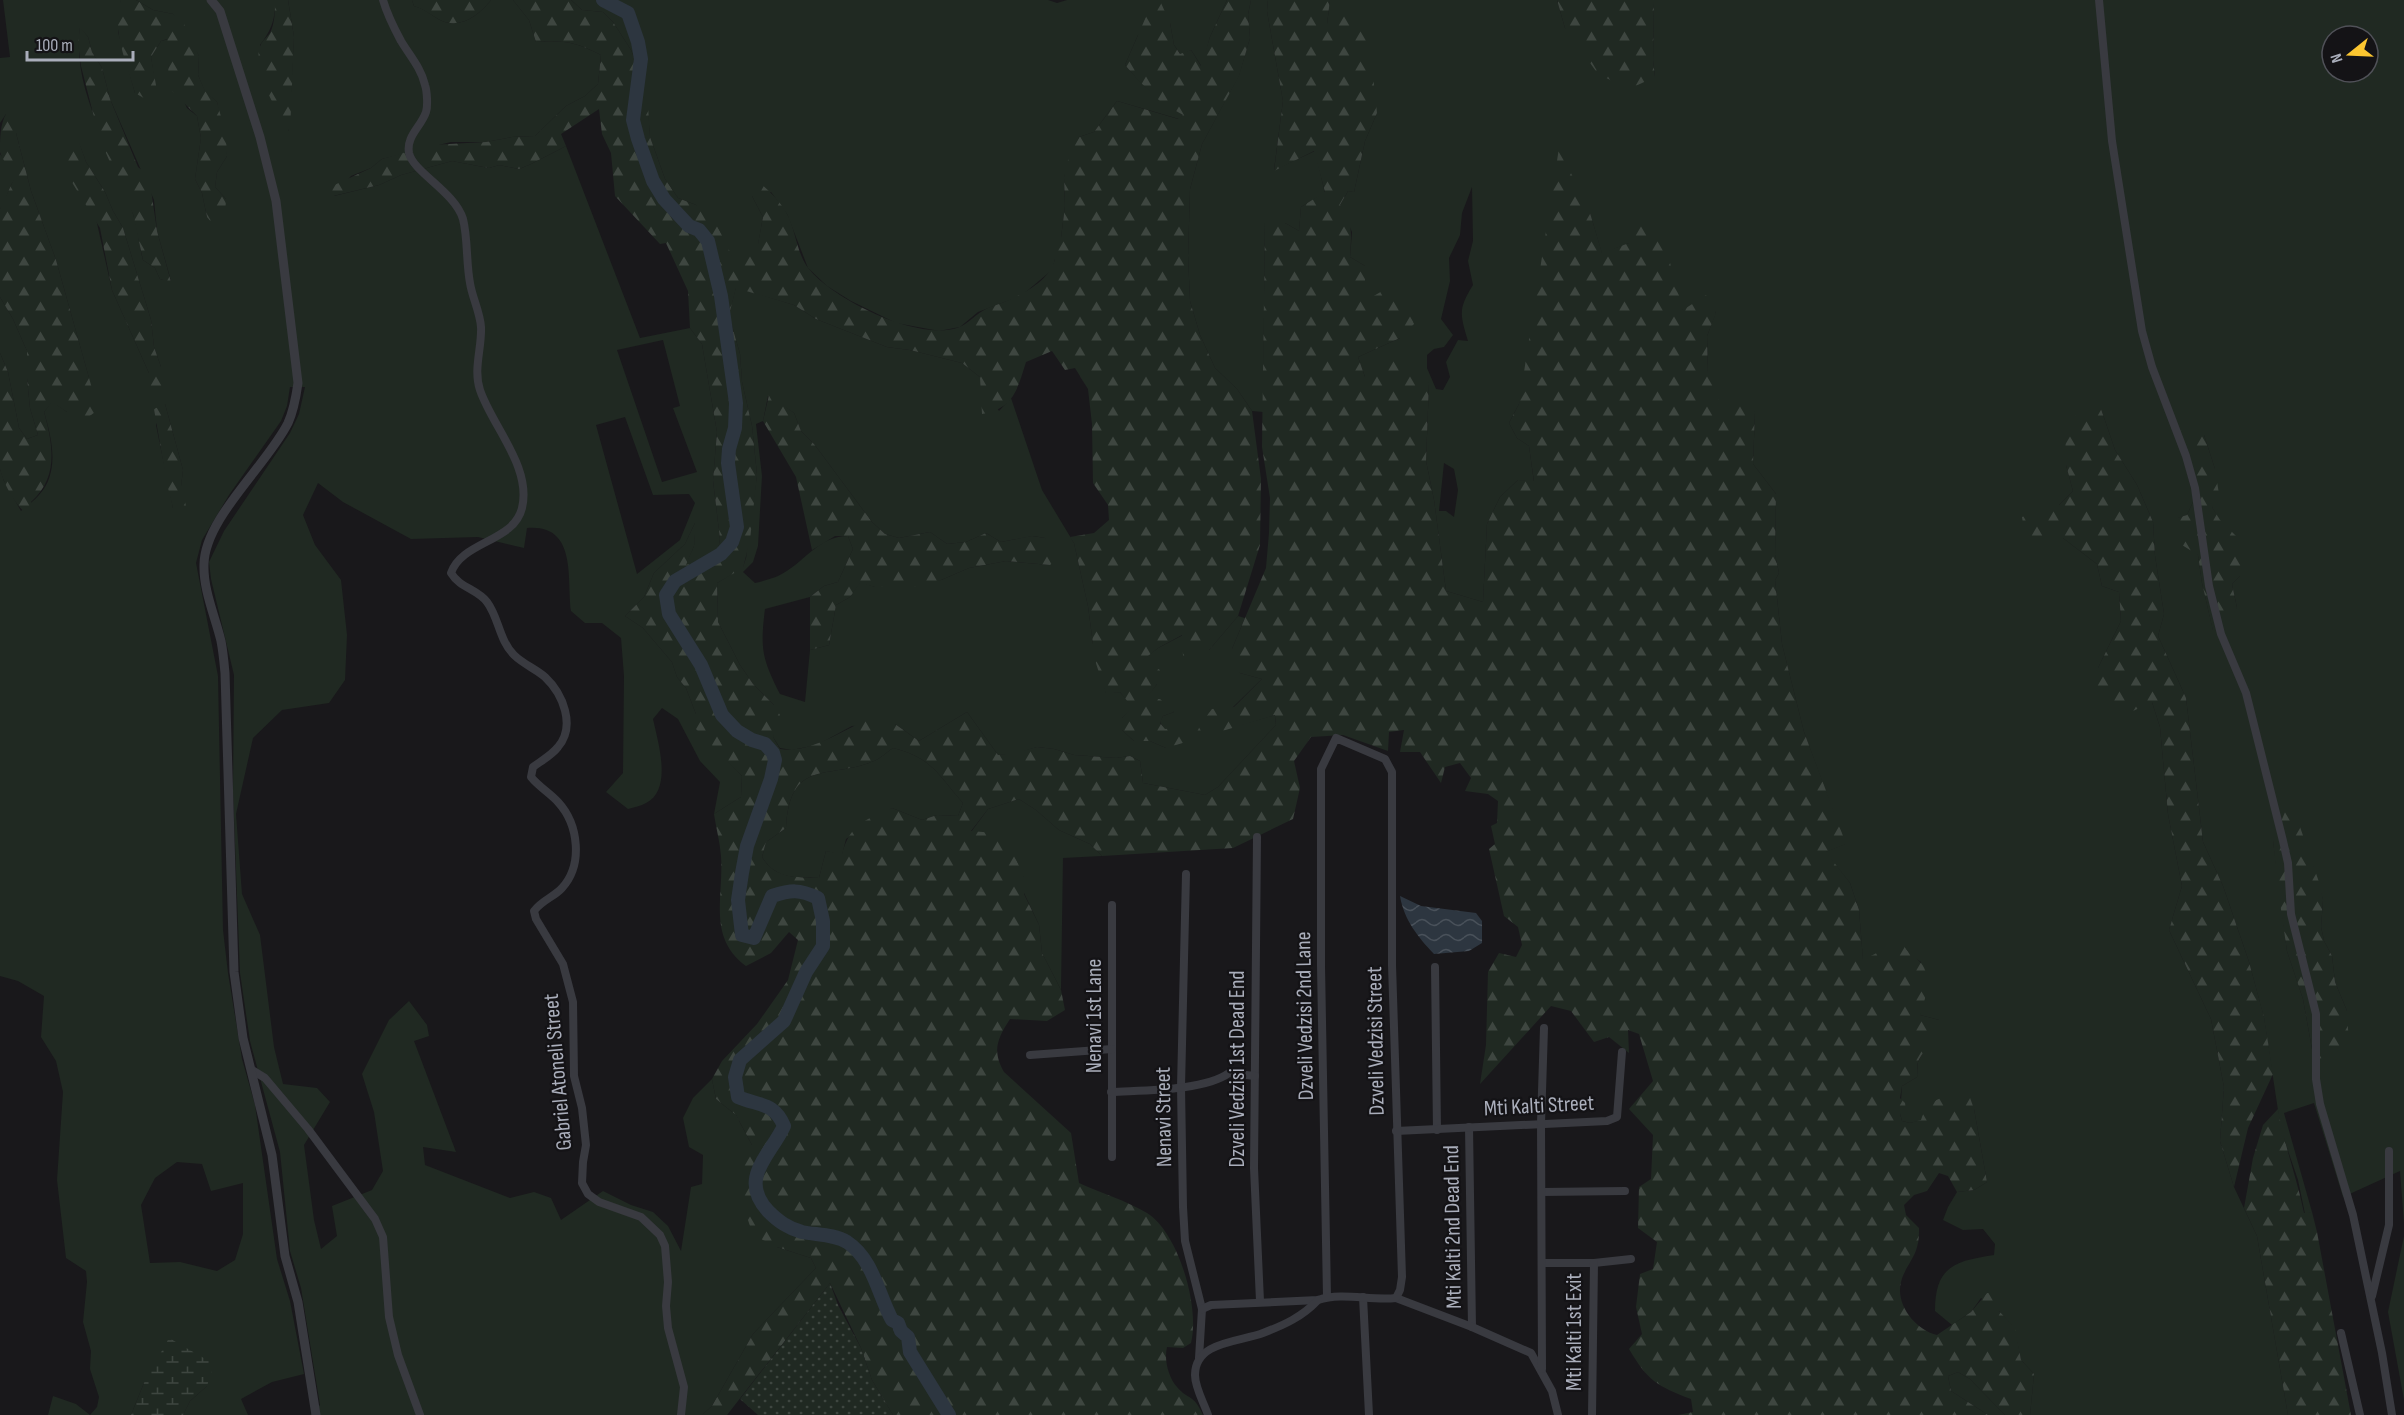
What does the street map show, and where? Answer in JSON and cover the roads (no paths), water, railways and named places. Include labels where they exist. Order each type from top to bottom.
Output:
[{"type":"street","points":[[211,0],[220,11],[260,137],[276,201],[298,383],[295,403],[287,424],[219,522],[207,545],[204,580],[221,642],[225,673],[234,972],[243,1038],[272,1155],[285,1257],[298,1302],[316,1415]]},
{"type":"street","name":"Gabriel Atoneli Street","points":[[383,0],[402,44],[415,60],[426,86],[426,111],[409,145],[410,156],[417,167],[439,185],[463,219],[470,282],[481,327],[477,369],[479,389],[517,465],[523,490],[522,509],[510,527],[469,551],[454,563],[451,573],[456,582],[478,594],[487,602],[504,642],[515,656],[544,677],[562,701],[567,720],[567,734],[558,748],[533,767],[531,777],[560,804],[570,822],[577,855],[571,875],[561,889],[548,896],[534,911],[536,919],[563,964],[573,1002],[574,1068],[586,1145],[582,1183],[588,1194],[599,1202],[641,1217],[660,1235],[664,1246],[668,1282],[666,1306],[668,1328],[684,1387],[681,1415]]},
{"type":"street","points":[[2099,0],[2104,76],[2112,141],[2142,331],[2152,368],[2186,456],[2195,488],[2211,595],[2222,634],[2247,693],[2283,841],[2288,863],[2291,914],[2316,1014],[2316,1079],[2320,1104],[2353,1215],[2392,1415]]},
{"type":"street","name":"Dzveli Vedzisi Street","points":[[1336,738],[1385,759],[1392,772],[1392,965],[1402,1277],[1396,1298]]},
{"type":"street","name":"Dzveli Vedzisi 2nd Lane","points":[[1327,1297],[1321,966],[1321,769],[1336,738]]},
{"type":"street","name":"Dzveli Vedzisi 1st Dead End","points":[[1257,837],[1254,1168],[1260,1301]]},
{"type":"street","name":"Nenavi Street","points":[[1186,874],[1181,1087],[1185,1241],[1202,1309],[1199,1358]]},
{"type":"street","name":"Nenavi 1st Lane","points":[[1112,905],[1111,1092],[1181,1087],[1221,1078],[1229,1073],[1255,1076]]},
{"type":"street","points":[[1435,967],[1437,1130]]},
{"type":"street","name":"Mti Kalti 1st Exit","points":[[1542,1370],[1541,1123],[1544,1028]]},
{"type":"street","points":[[1030,1054],[1112,1049]]},
{"type":"street","name":"Mti Kalti Street","points":[[1396,1131],[1606,1121],[1617,1117],[1622,1052]]},
{"type":"street","points":[[252,1070],[265,1078],[308,1129],[375,1219],[383,1237],[388,1317],[398,1355],[420,1415]]},
{"type":"street","points":[[1111,1092],[1113,1158]]},
{"type":"street","name":"Mti Kalti 2nd Dead End","points":[[1469,1127],[1472,1327]]},
{"type":"street","points":[[2371,1300],[2389,1225],[2389,1151]]},
{"type":"street","points":[[1542,1192],[1625,1191]]},
{"type":"street","points":[[1594,1263],[1631,1259]]},
{"type":"street","name":"Mti Kalti 1st Exit","points":[[1542,1263],[1594,1263],[1592,1415]]},
{"type":"street","points":[[1202,1309],[1211,1305],[1318,1300],[1327,1297],[1363,1297],[1380,1300],[1396,1298],[1472,1327],[1531,1353],[1552,1391],[1558,1415]]},
{"type":"street","points":[[1363,1297],[1369,1415]]},
{"type":"street","points":[[1208,1415],[1195,1376],[1199,1358],[1228,1342],[1258,1335],[1290,1322],[1318,1300]]},
{"type":"street","points":[[2341,1333],[2360,1415]]},
{"type":"water","points":[[1400,896],[1421,906],[1476,913],[1482,921],[1482,943],[1469,951],[1434,954],[1412,928]]},
{"type":"waterway","points":[[603,0],[628,13],[638,42],[641,59],[633,120],[653,181],[664,199],[689,226],[699,230],[708,241],[721,296],[736,403],[735,428],[728,463],[737,527],[732,542],[721,554],[675,581],[666,595],[669,614],[701,665],[722,715],[737,731],[752,740],[765,744],[773,753],[775,760],[771,779],[747,846],[738,900],[742,935],[754,938],[772,896],[795,891],[818,898],[823,921],[823,946],[806,972],[784,1021],[740,1060],[735,1077],[738,1097],[771,1109],[784,1126],[760,1167],[756,1178],[756,1188],[768,1211],[792,1229],[836,1237],[856,1249],[869,1267],[892,1320],[898,1323],[901,1331],[908,1337],[910,1352],[949,1415]]}]
